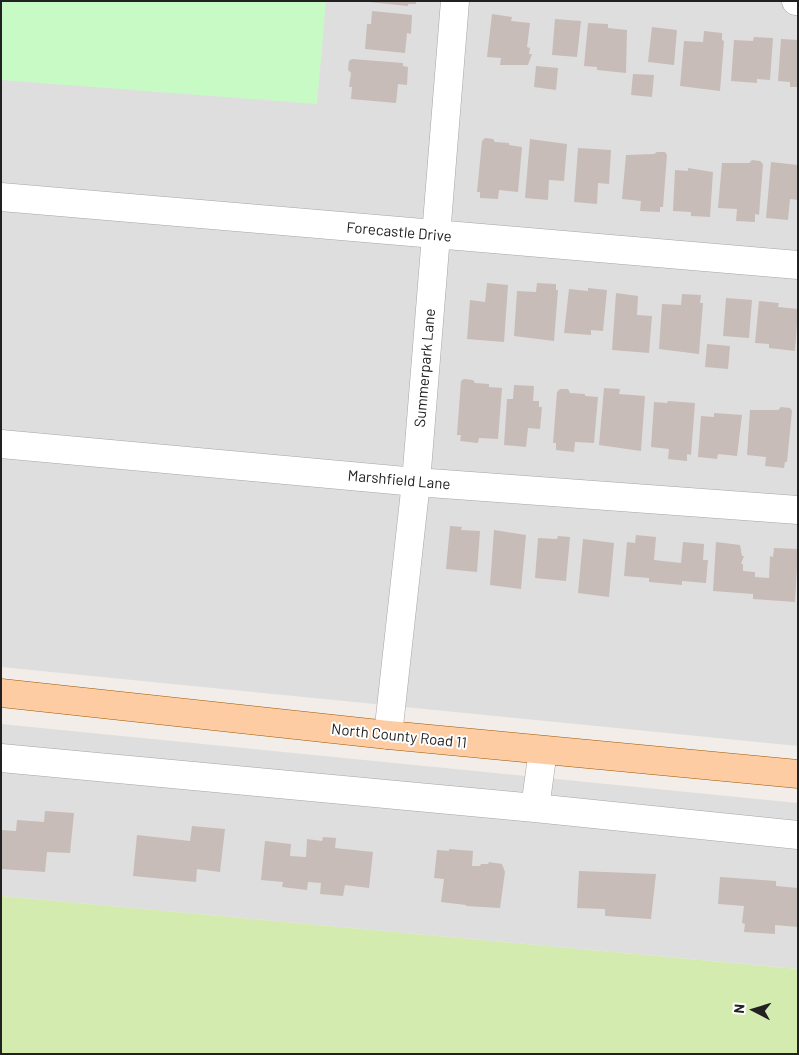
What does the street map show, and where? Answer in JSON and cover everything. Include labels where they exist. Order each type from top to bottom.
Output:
[{"type":"main road","name":"North County Road 11","points":[[1,693],[388,735],[798,774]]},
{"type":"street","name":"Summerpark Lane","points":[[388,735],[416,482],[455,1]]},
{"type":"street","name":"Forecastle Drive","points":[[1,197],[436,236],[798,265]]},
{"type":"street","name":"Marshfield Lane","points":[[1,444],[416,482],[798,510]]},
{"type":"street","points":[[535,808],[543,750]]},
{"type":"street","points":[[1,758],[535,808],[798,835]]},
{"type":"shaded area","points":[[1,1],[798,1],[798,746],[1,667]]},
{"type":"shaded area","points":[[1,724],[798,803],[798,969],[1,896]]},
{"type":"green space","points":[[1,1],[326,1],[317,104],[1,80]]},
{"type":"green space","points":[[1,896],[798,969],[798,1054],[1,1054]]},
{"type":"building","points":[[359,1],[416,1],[416,4],[408,4],[408,6]]},
{"type":"building","points":[[372,11],[412,15],[411,34],[407,33],[405,53],[365,49],[367,24],[371,24]]},
{"type":"building","points":[[492,14],[512,17],[511,21],[530,23],[527,47],[530,48],[529,54],[532,54],[528,65],[500,65],[501,58],[487,57]]},
{"type":"building","points":[[555,19],[581,21],[577,57],[552,55]]},
{"type":"building","points":[[588,23],[608,24],[608,28],[627,30],[626,73],[597,70],[597,67],[584,66]]},
{"type":"building","points":[[652,27],[677,30],[674,65],[648,62]]},
{"type":"building","points":[[704,31],[722,33],[722,40],[724,41],[720,91],[680,86],[684,41],[703,42]]},
{"type":"building","points":[[754,37],[773,38],[770,80],[757,79],[757,83],[731,81],[734,40],[753,41]]},
{"type":"building","points":[[781,39],[798,40],[798,87],[790,87],[790,82],[778,81]]},
{"type":"building","points":[[352,59],[403,63],[403,66],[408,67],[407,85],[398,84],[396,103],[351,99],[352,87],[349,87],[351,73],[348,70],[349,61]]},
{"type":"building","points":[[536,66],[558,68],[556,90],[534,87]]},
{"type":"building","points":[[633,74],[654,75],[652,97],[631,95]]},
{"type":"building","points":[[485,138],[493,139],[495,142],[509,143],[509,145],[522,147],[518,192],[499,190],[498,199],[480,198],[480,192],[477,192],[482,141]]},
{"type":"building","points":[[530,139],[567,144],[564,181],[549,180],[548,200],[525,198]]},
{"type":"building","points":[[578,148],[611,150],[609,184],[598,183],[597,204],[574,202]]},
{"type":"building","points":[[665,152],[667,155],[663,207],[660,207],[660,212],[640,211],[641,201],[622,199],[626,155],[654,154]]},
{"type":"building","points":[[752,160],[760,161],[763,164],[759,215],[755,214],[755,222],[736,221],[737,209],[718,208],[722,163],[749,163]]},
{"type":"building","points":[[771,162],[798,165],[798,200],[790,199],[788,220],[766,218]]},
{"type":"building","points":[[688,168],[713,172],[710,217],[691,216],[691,212],[673,211],[675,170],[688,171]]},
{"type":"building","points":[[487,283],[508,285],[504,342],[467,339],[470,300],[485,302]]},
{"type":"building","points":[[537,283],[556,284],[556,290],[558,290],[554,341],[514,336],[517,291],[536,292]]},
{"type":"building","points":[[588,288],[607,290],[603,331],[591,330],[591,335],[564,333],[569,289],[588,291]]},
{"type":"building","points":[[616,293],[638,296],[637,315],[652,316],[649,353],[612,350]]},
{"type":"building","points":[[682,294],[701,295],[700,303],[703,303],[699,354],[659,349],[662,304],[681,305]]},
{"type":"building","points":[[726,298],[752,300],[749,338],[723,336]]},
{"type":"building","points":[[759,301],[779,303],[778,307],[798,309],[795,351],[769,348],[769,344],[755,343]]},
{"type":"building","points":[[707,344],[730,346],[728,369],[705,367]]},
{"type":"building","points":[[464,379],[473,380],[475,383],[489,384],[489,387],[502,388],[498,439],[479,438],[478,443],[460,441],[461,435],[457,435],[461,381]]},
{"type":"building","points":[[514,385],[534,386],[533,401],[539,401],[539,407],[542,407],[540,429],[528,428],[526,447],[504,445],[507,399],[513,399]]},
{"type":"building","points":[[604,388],[620,389],[619,394],[645,396],[641,451],[599,445]]},
{"type":"building","points":[[560,389],[568,389],[570,393],[598,397],[594,443],[575,442],[574,452],[556,450],[556,443],[553,443],[557,392]]},
{"type":"building","points":[[668,401],[695,403],[691,455],[687,454],[687,461],[668,459],[669,449],[651,447],[654,402],[667,403]]},
{"type":"building","points":[[781,407],[790,408],[792,411],[787,462],[785,462],[784,468],[765,466],[766,457],[747,455],[750,410],[778,410]]},
{"type":"building","points":[[714,413],[742,415],[737,456],[718,454],[717,459],[698,457],[701,416],[714,417]]},
{"type":"building","points":[[450,526],[462,527],[461,530],[480,531],[477,572],[446,569]]},
{"type":"building","points":[[494,530],[526,535],[521,589],[490,585]]},
{"type":"building","points":[[636,535],[656,537],[654,560],[681,563],[683,542],[704,544],[703,560],[708,560],[706,583],[682,581],[682,585],[649,582],[649,578],[624,576],[627,542],[635,543]]},
{"type":"building","points":[[558,536],[570,537],[566,581],[535,578],[538,538],[557,539]]},
{"type":"building","points":[[583,539],[614,543],[609,597],[578,593]]},
{"type":"building","points":[[716,542],[740,545],[742,556],[744,556],[741,564],[743,564],[743,571],[755,572],[755,577],[769,578],[770,556],[773,557],[774,548],[798,549],[795,602],[753,599],[753,594],[713,591]]},
{"type":"building","points":[[45,811],[74,813],[70,853],[47,852],[45,872],[1,869],[1,830],[16,831],[17,820],[44,822]]},
{"type":"building","points":[[192,826],[225,829],[220,872],[197,869],[196,882],[133,876],[137,835],[190,841]]},
{"type":"building","points":[[323,837],[336,838],[335,848],[373,852],[369,888],[345,885],[343,896],[320,894],[321,883],[308,882],[307,890],[282,887],[283,882],[261,880],[265,841],[291,844],[290,856],[306,857],[307,839],[322,841]]},
{"type":"building","points":[[449,849],[473,851],[472,866],[480,866],[489,862],[502,864],[505,872],[500,908],[441,902],[444,879],[434,878],[437,850],[449,851]]},
{"type":"building","points":[[579,871],[656,874],[651,919],[605,916],[605,909],[577,908]]},
{"type":"building","points":[[720,877],[776,881],[776,886],[798,888],[798,927],[775,925],[775,934],[744,932],[745,924],[742,923],[744,906],[718,904]]}]
